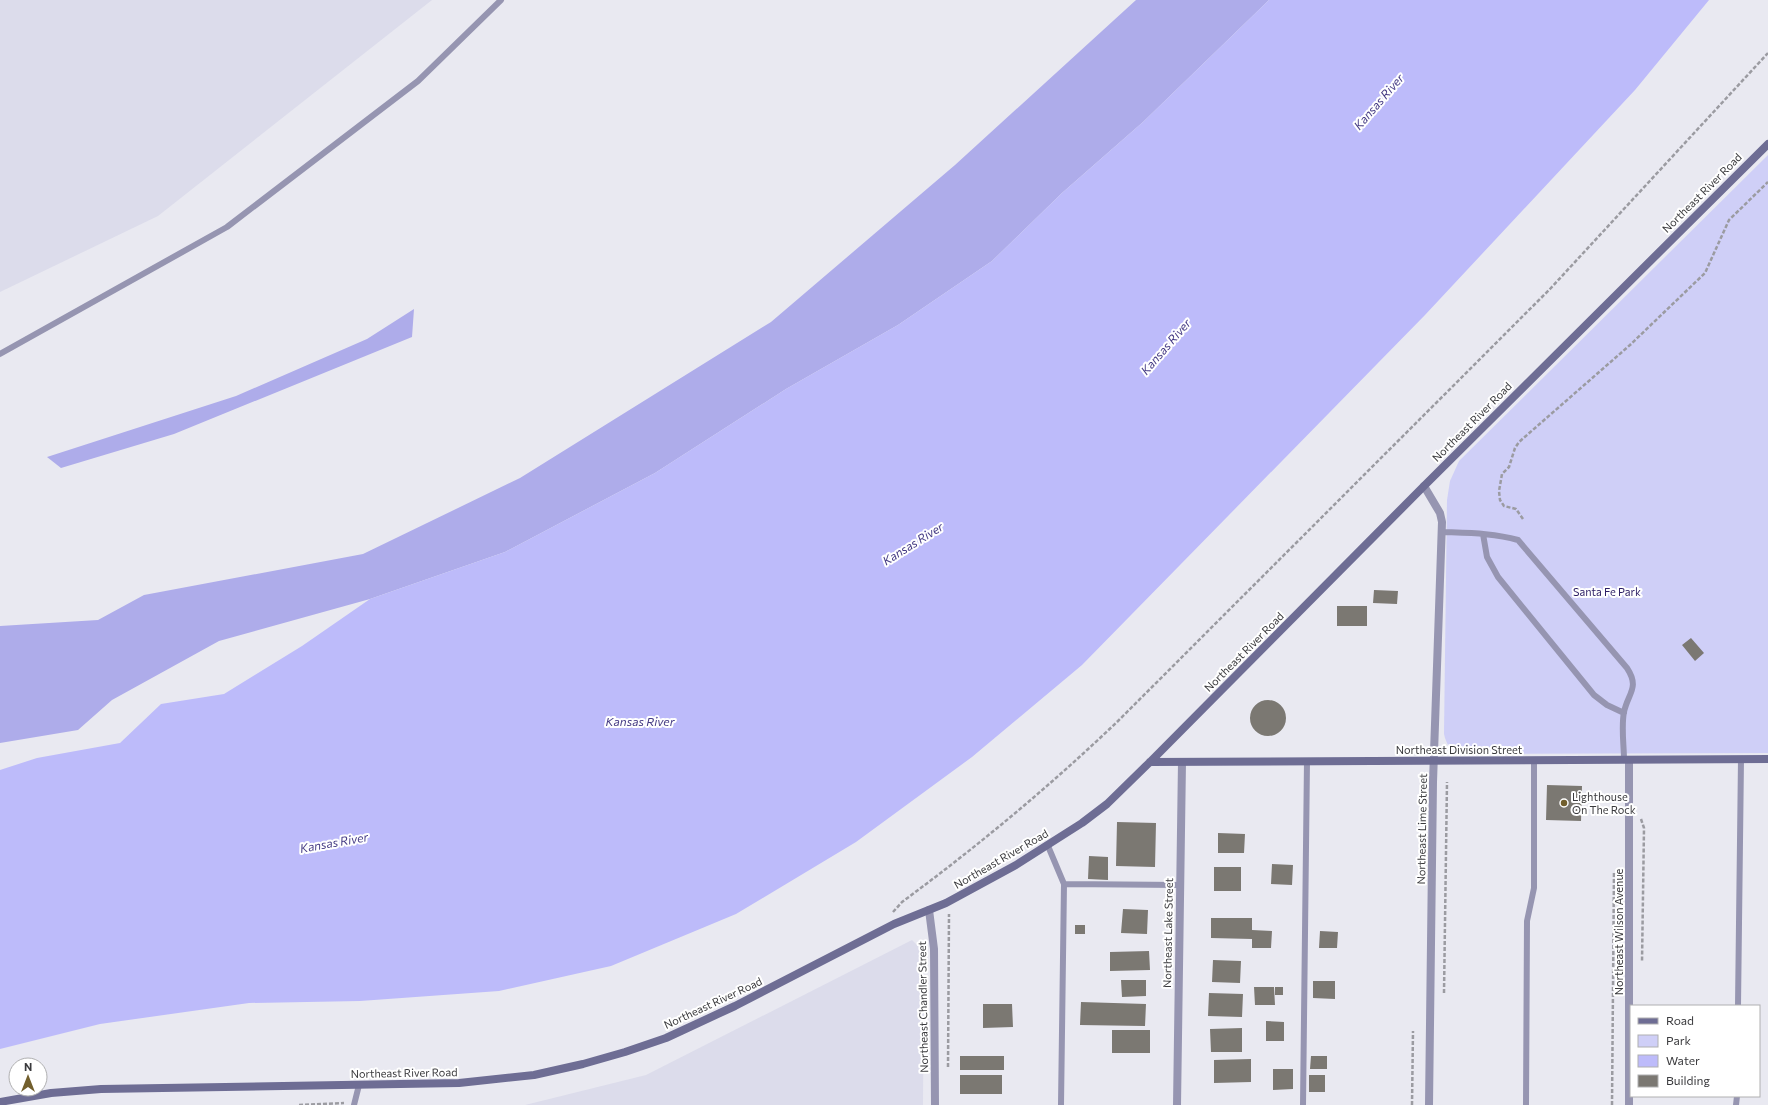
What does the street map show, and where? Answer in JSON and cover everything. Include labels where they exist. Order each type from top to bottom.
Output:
[{"type":"street","name":"Northeast River Road","points":[[0,1102],[51,1093],[101,1089],[459,1083],[498,1080],[583,1064],[666,1038],[735,1006],[894,924],[946,903],[1009,869],[1048,846],[1107,804],[1768,144]]},
{"type":"street","name":"Northeast Lime Street","points":[[1424,486],[1440,513],[1442,532],[1433,782],[1430,1105]]},
{"type":"street","name":"Northeast Division Street","points":[[1150,762],[1768,759]]},
{"type":"street","name":"Northeast Wilson Avenue","points":[[1626,760],[1629,1105]]},
{"type":"street","name":"Northeast Lake Street","points":[[1177,1105],[1182,762]]},
{"type":"street","name":"Northeast Chandler Street","points":[[929,910],[934,949],[935,1105]]},
{"type":"lane","points":[[0,354],[228,228],[418,82],[501,0]]},
{"type":"lane","points":[[1442,532],[1482,534],[1508,537],[1518,540],[1627,668],[1632,675],[1634,683],[1633,691],[1624,713],[1626,760]]},
{"type":"lane","points":[[1482,534],[1487,557],[1498,577],[1594,695],[1607,706],[1624,713]]},
{"type":"lane","points":[[1738,1005],[1741,759]]},
{"type":"lane","points":[[1526,1105],[1528,921],[1534,888],[1534,760]]},
{"type":"lane","points":[[1303,1105],[1307,761]]},
{"type":"lane","points":[[1048,846],[1064,884],[1060,1105]]},
{"type":"lane","points":[[1064,884],[1180,885]]},
{"type":"lane","points":[[354,1104],[360,1085]]},
{"type":"path","points":[[892,912],[902,902],[1020,810],[1070,767],[1118,721],[1550,289],[1768,53]]},
{"type":"path","points":[[1523,519],[1516,510],[1504,506],[1500,500],[1499,492],[1502,474],[1509,467],[1515,448],[1519,442],[1630,345],[1705,273],[1729,220],[1768,182]]},
{"type":"path","points":[[1444,994],[1447,782]]},
{"type":"path","points":[[1639,814],[1644,828],[1642,967]]},
{"type":"path","points":[[1612,1105],[1614,871]]},
{"type":"path","points":[[948,1072],[949,913]]},
{"type":"path","points":[[1412,1105],[1413,1031]]},
{"type":"path","points":[[299,1105],[354,1104]]},
{"type":"shaded area","points":[[0,0],[432,0],[158,216],[0,292]]},
{"type":"shaded area","points":[[1136,0],[1269,0],[1143,122],[1062,193],[992,261],[898,325],[786,389],[655,473],[505,552],[370,599],[219,641],[112,700],[78,730],[0,743],[0,626],[98,620],[144,595],[363,554],[520,478],[771,322],[955,165]]},
{"type":"shaded area","points":[[414,309],[412,337],[174,434],[61,468],[47,457],[236,396],[367,339]]},
{"type":"shaded area","points":[[912,940],[919,947],[924,957],[923,1105],[525,1105],[646,1075]]},
{"type":"green space","name":"Santa Fe Park","points":[[1768,155],[1768,753],[1457,754],[1448,745],[1444,734],[1447,500],[1450,481],[1459,461]]},
{"type":"water","name":"Kansas River","points":[[1269,0],[1709,0],[1635,90],[1425,315],[1082,665],[972,757],[856,842],[736,914],[611,966],[499,991],[360,1001],[249,1003],[100,1024],[0,1049],[0,770],[37,758],[120,743],[161,704],[224,694],[302,646],[370,599],[505,552],[655,473],[786,389],[898,325],[992,261],[1062,193],[1143,122]]},
{"type":"building","points":[[1374,590],[1398,591],[1397,604],[1373,603]]},
{"type":"building","points":[[1337,606],[1367,606],[1367,626],[1337,626]]},
{"type":"building","points":[[1691,638],[1704,653],[1695,661],[1682,645]]},
{"type":"building","points":[[1268,700],[1278,703],[1283,708],[1286,718],[1283,728],[1278,733],[1268,736],[1258,733],[1253,728],[1250,718],[1253,708],[1258,703]]},
{"type":"building","name":"Lighthouse On The Rock","points":[[1547,785],[1582,786],[1581,821],[1546,820]]},
{"type":"building","points":[[1117,822],[1156,823],[1155,867],[1116,866]]},
{"type":"building","points":[[1218,833],[1245,834],[1244,853],[1218,853]]},
{"type":"building","points":[[1089,856],[1108,857],[1108,880],[1088,879]]},
{"type":"building","points":[[1272,864],[1293,865],[1292,885],[1271,884]]},
{"type":"building","points":[[1214,867],[1241,867],[1241,891],[1214,891]]},
{"type":"building","points":[[1123,909],[1148,910],[1147,934],[1121,933]]},
{"type":"building","points":[[1211,918],[1252,918],[1252,930],[1272,931],[1271,948],[1252,948],[1252,939],[1211,938]]},
{"type":"building","points":[[1075,925],[1085,925],[1085,934],[1075,934]]},
{"type":"building","points":[[1320,931],[1338,932],[1337,948],[1319,948]]},
{"type":"building","points":[[1149,951],[1150,970],[1110,971],[1110,952]]},
{"type":"building","points":[[1213,960],[1241,961],[1240,983],[1212,982]]},
{"type":"building","points":[[1121,980],[1146,980],[1146,996],[1122,997]]},
{"type":"building","points":[[1313,981],[1335,981],[1335,999],[1313,998]]},
{"type":"building","points":[[1254,987],[1274,987],[1275,1005],[1255,1005]]},
{"type":"building","points":[[1275,987],[1283,987],[1283,995],[1275,995]]},
{"type":"building","points":[[1209,993],[1243,994],[1242,1017],[1208,1016]]},
{"type":"building","points":[[1081,1002],[1146,1004],[1145,1026],[1080,1025]]},
{"type":"building","points":[[983,1004],[1012,1004],[1013,1027],[983,1028]]},
{"type":"building","points":[[1266,1021],[1284,1022],[1284,1041],[1266,1041]]},
{"type":"building","points":[[1242,1028],[1242,1052],[1211,1052],[1210,1029]]},
{"type":"building","points":[[1112,1030],[1150,1030],[1150,1053],[1112,1053]]},
{"type":"building","points":[[960,1056],[1004,1056],[1004,1070],[960,1070]]},
{"type":"building","points":[[1311,1056],[1327,1056],[1327,1069],[1310,1069]]},
{"type":"building","points":[[1251,1059],[1251,1082],[1214,1083],[1214,1060]]},
{"type":"building","points":[[1273,1069],[1293,1069],[1293,1089],[1273,1090]]},
{"type":"building","points":[[960,1075],[1002,1075],[1002,1094],[960,1094]]},
{"type":"building","points":[[1309,1075],[1325,1075],[1325,1092],[1309,1092]]},
{"type":"place","name":"Lighthouse On The Rock","points":[[1564,803]]}]
